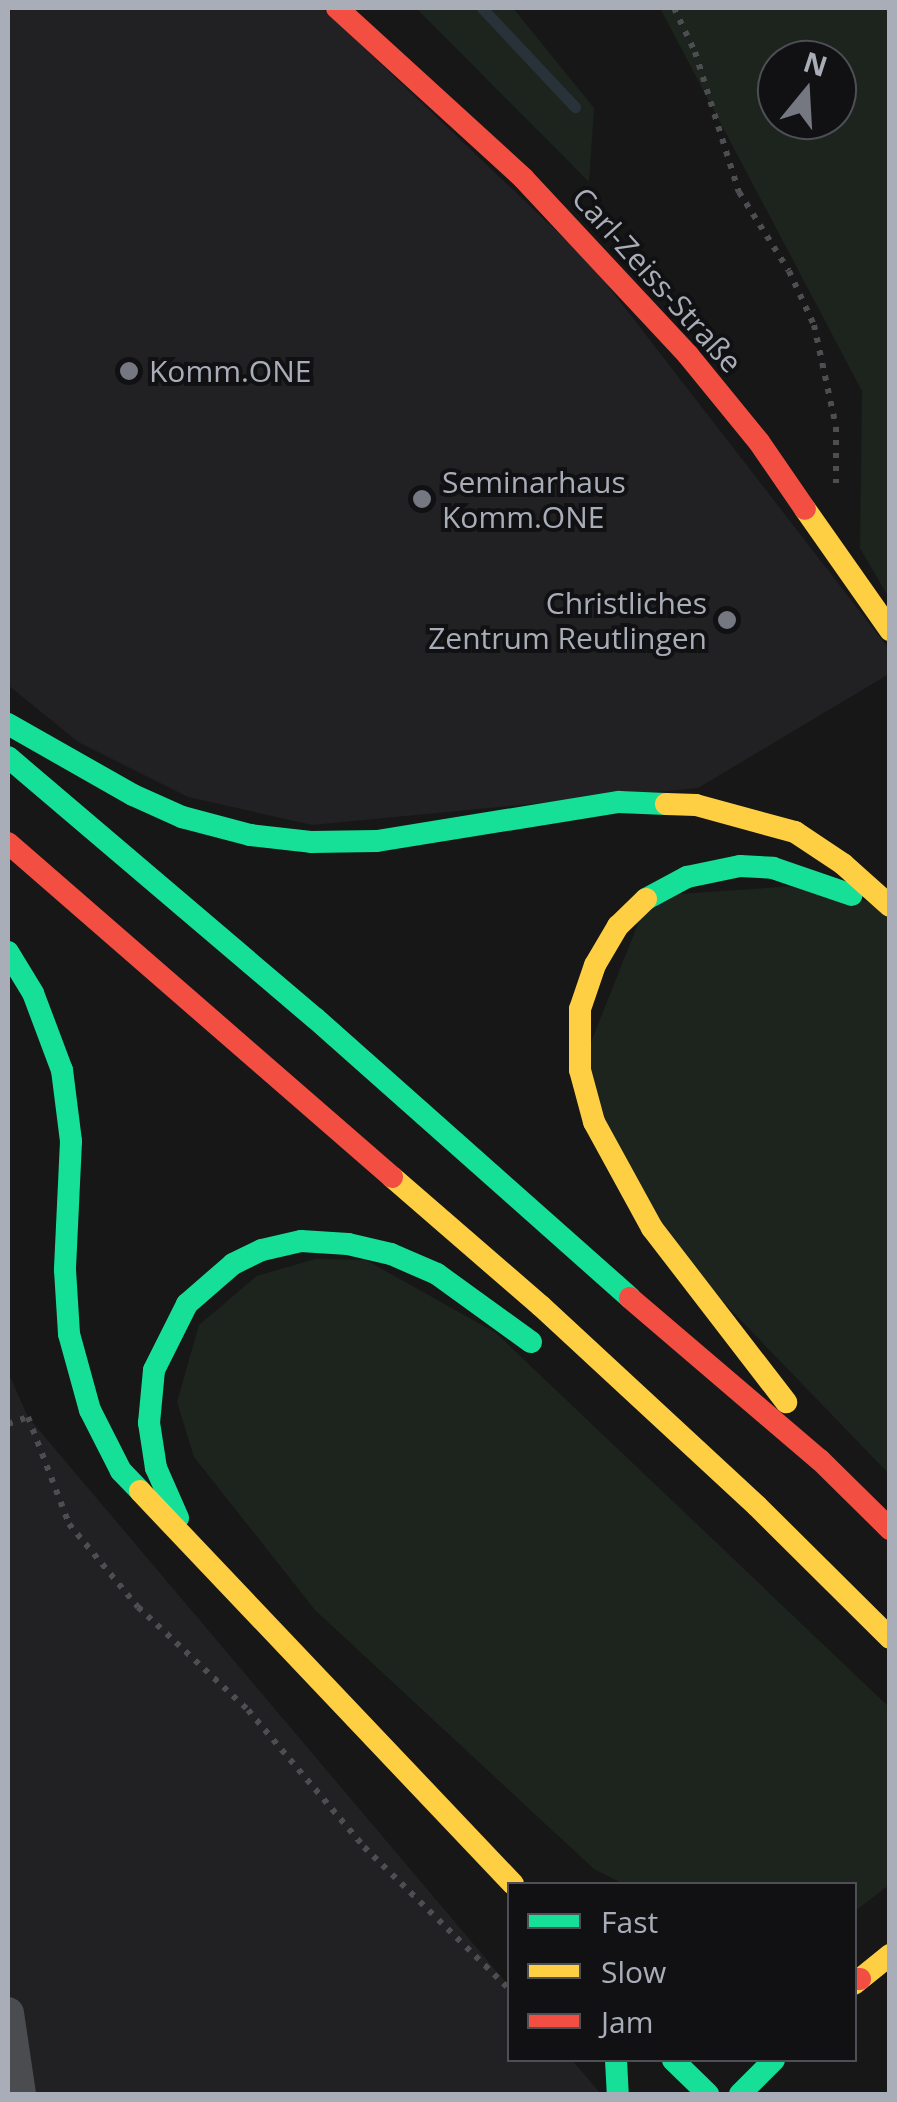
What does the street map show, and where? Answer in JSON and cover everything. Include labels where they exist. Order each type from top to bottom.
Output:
[{"type":"main road","name":"Carl-Zeiss-Straße","points":[[337,8],[442,99],[599,257],[760,442],[890,630]]},
{"type":"main road","points":[[8,724],[133,795],[182,816],[250,836],[311,842],[377,840],[619,802],[696,805],[795,832],[843,864],[890,908]]},
{"type":"main road","points":[[8,757],[315,1018],[599,1272],[820,1460],[890,1529]]},
{"type":"main road","points":[[8,843],[212,1015],[680,1433],[890,1638]]},
{"type":"main road","points":[[820,1460],[774,1382],[652,1228],[615,1166],[594,1122],[580,1070],[580,1009],[595,965],[618,926],[649,896],[687,877],[740,866],[773,868],[800,874],[890,908]]},
{"type":"main road","points":[[8,952],[33,993],[62,1070],[71,1140],[66,1270],[69,1334],[90,1410],[121,1471],[506,1876]]},
{"type":"main road","points":[[189,1544],[156,1468],[148,1423],[154,1370],[172,1326],[187,1304],[233,1264],[262,1250],[301,1241],[348,1244],[391,1254],[438,1274],[546,1351]]},
{"type":"main road","points":[[579,1372],[680,1433]]},
{"type":"main road","points":[[857,1979],[890,1955]]},
{"type":"main road","points":[[616,2062],[618,2094]]},
{"type":"main road","points":[[675,2062],[708,2094]]},
{"type":"main road","points":[[740,2094],[772,2062]]},
{"type":"street","points":[[8,2013],[20,2094]]},
{"type":"path","points":[[674,8],[695,52],[740,192],[789,271],[814,325],[836,428],[839,466],[834,494],[810,514]]},
{"type":"path","points":[[8,1424],[28,1417],[69,1524],[138,1607],[248,1710],[364,1847],[507,1987]]},
{"type":"shaded area","points":[[8,8],[322,8],[591,264],[889,649],[889,674],[698,788],[312,825],[188,797],[78,742],[8,685]]},
{"type":"shaded area","points":[[416,8],[513,8],[594,108],[589,182]]},
{"type":"shaded area","points":[[660,8],[889,8],[889,598],[860,548],[862,391]]},
{"type":"shaded area","points":[[826,884],[889,911],[889,1474],[652,1228],[580,1070],[649,896]]},
{"type":"shaded area","points":[[315,1259],[366,1260],[496,1333],[889,1707],[889,1885],[857,1909],[857,1882],[620,1882],[594,1869],[315,1610],[194,1457],[177,1402],[199,1325],[257,1276]]},
{"type":"shaded area","points":[[8,1372],[28,1417],[507,1984],[507,2062],[574,2062],[601,2094],[8,2094]]},
{"type":"waterway","points":[[482,8],[575,107]]},
{"type":"traffic: fast","points":[[8,724],[133,795],[182,817],[250,835],[311,842],[377,841],[619,802],[666,804]]},
{"type":"traffic: fast","points":[[8,757],[315,1018],[630,1298]]},
{"type":"traffic: fast","points":[[646,899],[687,877],[740,866],[773,868],[852,895]]},
{"type":"traffic: fast","points":[[8,952],[33,993],[62,1070],[71,1141],[65,1270],[69,1334],[90,1410],[121,1471],[140,1491]]},
{"type":"traffic: fast","points":[[178,1518],[156,1468],[149,1423],[154,1370],[187,1304],[233,1264],[262,1250],[301,1241],[348,1244],[391,1254],[437,1274],[531,1342]]},
{"type":"traffic: fast","points":[[616,2062],[618,2094]]},
{"type":"traffic: fast","points":[[675,2062],[708,2094]]},
{"type":"traffic: fast","points":[[740,2094],[772,2062]]},
{"type":"traffic: slow","points":[[805,509],[890,630]]},
{"type":"traffic: slow","points":[[666,804],[696,805],[795,832],[843,864],[890,906]]},
{"type":"traffic: slow","points":[[646,899],[618,926],[595,965],[580,1009],[580,1070],[594,1122],[652,1228],[786,1402]]},
{"type":"traffic: slow","points":[[392,1177],[541,1306],[757,1506],[890,1638]]},
{"type":"traffic: slow","points":[[140,1491],[511,1882]]},
{"type":"traffic: slow","points":[[857,1982],[890,1955]]},
{"type":"traffic: jam","points":[[337,8],[524,179],[688,355],[759,442],[805,509]]},
{"type":"traffic: jam","points":[[8,843],[392,1177]]},
{"type":"traffic: jam","points":[[630,1298],[820,1460],[890,1529]]},
{"type":"place","name":"Komm.ONE","points":[[129,371]]},
{"type":"place","name":"Seminarhaus Komm.ONE","points":[[422,499]]},
{"type":"place","name":"Christliches Zentrum Reutlingen","points":[[727,620]]}]
